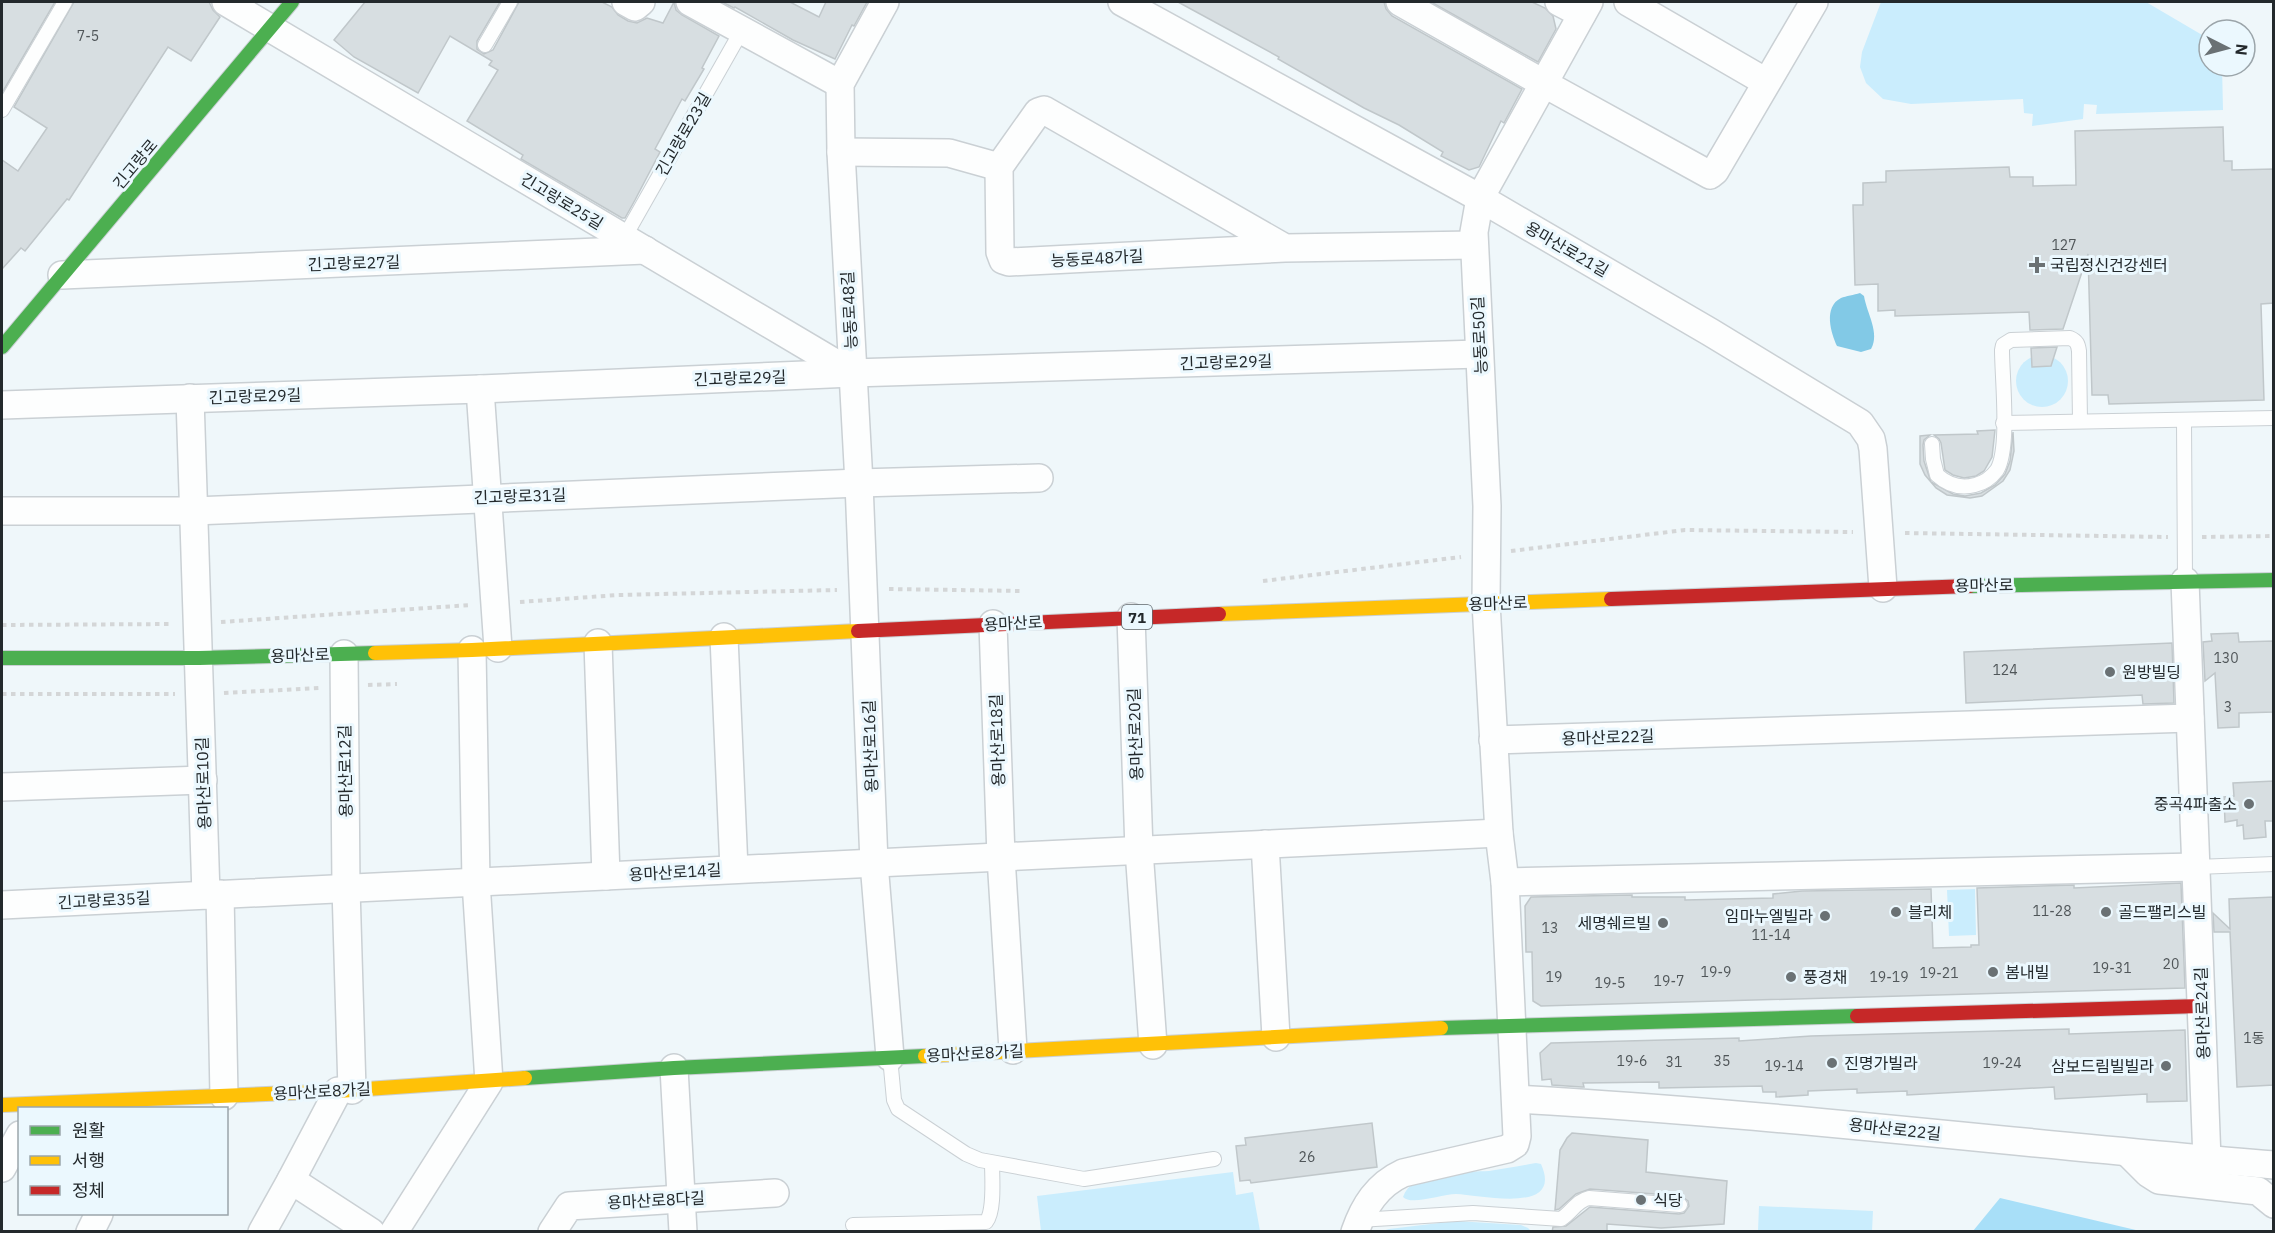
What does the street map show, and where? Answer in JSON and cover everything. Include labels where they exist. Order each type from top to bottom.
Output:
[{"type":"main road","name":"긴고랑로","points":[[2,347],[292,2]]},
{"type":"main road","name":"용마산로","points":[[2,658],[199,658],[472,650],[1131,617],[1486,603],[1883,588],[2274,580]]},
{"type":"main road","points":[[1511,1025],[2201,1006]]},
{"type":"main road","name":"용마산로8가길","points":[[2,1105],[152,1104],[224,1096],[489,1082],[674,1068],[1511,1025]]},
{"type":"street","name":"긴고랑로25길","points":[[226,2],[852,373]]},
{"type":"street","points":[[626,2],[635,7],[641,2]]},
{"type":"street","points":[[690,2],[840,84]]},
{"type":"street","name":"능동로48길","points":[[866,630],[841,152],[840,84],[885,2]]},
{"type":"street","name":"용마산로21길","points":[[1122,2],[1480,198],[1710,332],[1860,423],[1871,439],[1873,449],[1883,588]]},
{"type":"street","points":[[1400,2],[1710,175],[1715,171],[1814,2]]},
{"type":"street","points":[[1628,2],[1766,82]]},
{"type":"street","name":"능동로50길","points":[[1486,603],[1487,507],[1474,245],[1475,220],[1480,198],[1543,83],[1577,6]]},
{"type":"street","points":[[841,152],[949,153],[999,167],[1038,112],[1044,110],[1285,248]]},
{"type":"street","name":"능동로48가길","points":[[999,167],[1000,252],[1006,262],[1285,248],[1474,245]]},
{"type":"street","name":"긴고랑로27길","points":[[62,275],[634,244]]},
{"type":"street","name":"긴고랑로29길","points":[[2,405],[480,389],[852,373],[1479,354]]},
{"type":"street","points":[[480,389],[498,648]]},
{"type":"street","name":"용마산로10길","points":[[190,398],[203,780],[213,895],[224,1096]]},
{"type":"street","name":"긴고랑로31길","points":[[2,511],[194,511],[859,483],[1039,478]]},
{"type":"street","name":"용마산로24길","points":[[2185,581],[2207,1160]]},
{"type":"street","points":[[1358,1226],[1369,1202],[1392,1178],[1403,1173],[1511,1147],[1515,1144],[1517,1136],[1505,882],[1499,833],[1486,603]]},
{"type":"street","name":"용마산로20길","points":[[1131,617],[1139,850],[1153,1045]]},
{"type":"street","name":"용마산로18길","points":[[993,624],[1000,857],[1013,1050]]},
{"type":"street","name":"용마산로16길","points":[[866,630],[874,863],[890,1057]]},
{"type":"street","points":[[724,637],[734,869]]},
{"type":"street","points":[[598,643],[606,876]]},
{"type":"street","points":[[394,1232],[489,1082],[476,882],[472,650]]},
{"type":"street","name":"용마산로12길","points":[[344,654],[345,1090]]},
{"type":"street","name":"용마산로22길","points":[[1493,740],[2190,718]]},
{"type":"street","points":[[2,787],[203,780]]},
{"type":"street","points":[[874,863],[1499,833]]},
{"type":"street","points":[[1265,844],[1276,1037]]},
{"type":"street","name":"용마산로14길","points":[[476,882],[874,863]]},
{"type":"street","points":[[1505,882],[2196,867]]},
{"type":"street","points":[[213,895],[476,882]]},
{"type":"street","name":"긴고랑로35길","points":[[2,905],[213,895]]},
{"type":"street","points":[[674,1068],[683,1232]]},
{"type":"street","points":[[262,1232],[345,1090]]},
{"type":"street","name":"용마산로22길","points":[[1516,1099],[1735,1113],[2128,1153],[2274,1165]]},
{"type":"street","points":[[2,1168],[18,1139]]},
{"type":"street","points":[[2128,1153],[2148,1173],[2159,1180],[2258,1191],[2274,1203]]},
{"type":"street","points":[[291,1180],[371,1232]]},
{"type":"street","name":"용마산로8다길","points":[[552,1232],[569,1206],[775,1193]]},
{"type":"street","points":[[90,1232],[98,1215]]},
{"type":"lane","points":[[2,110],[64,2]]},
{"type":"lane","points":[[485,45],[510,2]]},
{"type":"lane","name":"긴고랑로23길","points":[[634,244],[742,30]]},
{"type":"lane","points":[[1932,444],[1934,468],[1937,475],[1942,480],[1962,488],[1982,483],[1998,468],[2002,453],[2002,350],[2003,345],[2011,340],[2070,338],[2075,340],[2079,351],[2080,421]]},
{"type":"lane","points":[[2003,423],[2274,418]]},
{"type":"lane","points":[[2184,421],[2185,581]]},
{"type":"lane","points":[[2196,867],[2274,864]]},
{"type":"lane","points":[[890,1057],[894,1100],[898,1109],[966,1154],[980,1160],[1084,1179],[1214,1159]]},
{"type":"lane","points":[[853,1225],[986,1222],[991,1209],[992,1163]]},
{"type":"lane","points":[[1358,1226],[1473,1213],[1561,1219],[1570,1214],[1579,1201],[1589,1198],[1680,1205]]},
{"type":"path","points":[[1257,581],[1685,530],[2185,537],[2274,536]]},
{"type":"path","points":[[2,625],[198,624],[618,595],[864,590],[1025,591]]},
{"type":"shaded area","points":[[1881,2],[2146,2],[2197,32],[2197,78],[2222,78],[2223,110],[2096,114],[2097,105],[2084,104],[2083,119],[2032,126],[2033,114],[2024,113],[2023,99],[1911,104],[1883,99],[1866,83],[1860,67],[1862,52]]},
{"type":"shaded area","points":[[1860,293],[1864,296],[1874,330],[1871,349],[1861,352],[1837,346],[1830,320],[1835,302]]},
{"type":"shaded area","points":[[2037,355],[2047,355],[2057,359],[2064,366],[2068,381],[2064,396],[2057,403],[2047,407],[2037,407],[2027,403],[2020,396],[2016,386],[2016,376],[2020,366],[2027,359]]},
{"type":"shaded area","points":[[1975,889],[1976,935],[1949,936],[1947,890]]},
{"type":"shaded area","points":[[1541,1164],[1545,1180],[1541,1190],[1531,1196],[1500,1198],[1450,1194],[1420,1200],[1403,1197],[1409,1187],[1428,1175],[1489,1171]]},
{"type":"shaded area","points":[[1233,1172],[1236,1195],[1253,1192],[1260,1231],[1041,1231],[1037,1196]]},
{"type":"shaded area","points":[[2000,1198],[2140,1231],[1973,1231]]},
{"type":"shaded area","points":[[1759,1206],[1873,1211],[1872,1231],[1758,1231]]},
{"type":"shaded area","points":[[1456,1221],[1521,1225],[1531,1231],[1382,1231]]},
{"type":"building","points":[[2,2],[55,2],[2,93]]},
{"type":"building","points":[[74,2],[209,2],[220,17],[191,61],[168,47],[69,200],[67,199],[25,251],[21,248],[2,269],[2,160],[18,171],[47,128],[14,107]]},
{"type":"building","points":[[365,2],[500,2],[477,41],[477,49],[484,54],[493,50],[519,2],[602,2],[612,7],[618,15],[628,21],[637,23],[647,18],[663,23],[674,2],[676,10],[682,15],[719,36],[702,68],[704,69],[685,101],[682,99],[655,149],[660,152],[625,218],[622,218],[521,159],[523,155],[467,121],[498,70],[489,65],[492,61],[450,36],[418,93],[354,57],[334,40]]},
{"type":"building","points":[[722,2],[790,2],[819,17],[826,2],[867,2],[854,26],[852,25],[835,59],[793,40]]},
{"type":"building","points":[[1178,2],[1384,2],[1392,16],[1522,89],[1504,123],[1501,121],[1479,167],[1469,170],[1441,156],[1443,152],[1399,125],[1364,108],[1278,59],[1279,57]]},
{"type":"building","points":[[1431,2],[1532,2],[1545,8],[1553,16],[1556,29],[1538,62]]},
{"type":"building","points":[[2223,127],[2224,161],[2232,161],[2232,170],[2274,169],[2274,303],[2261,304],[2264,400],[2109,404],[2108,395],[2092,395],[2088,254],[2063,329],[2030,330],[2029,312],[1895,316],[1895,310],[1878,311],[1878,284],[1855,285],[1853,205],[1863,205],[1863,183],[1886,182],[1886,171],[2009,167],[2010,177],[2033,177],[2033,186],[2076,185],[2075,131]]},
{"type":"building","points":[[2057,347],[2051,366],[2032,367],[2031,348]]},
{"type":"building","points":[[1995,430],[1992,457],[1984,471],[1976,476],[1964,478],[1945,470],[1941,443],[1934,435],[1978,434],[1977,431]]},
{"type":"building","points":[[2013,432],[2014,451],[2010,470],[2003,481],[1982,496],[1970,498],[1947,495],[1936,488],[1925,475],[1920,464],[1920,436],[1930,435],[1924,440],[1923,445],[1924,461],[1931,482],[1953,494],[1965,496],[1981,493],[1995,485],[2005,474],[2010,461]]},
{"type":"building","points":[[2238,633],[2239,642],[2274,641],[2274,712],[2239,713],[2239,727],[2218,728],[2215,673],[2205,681],[2203,642],[2212,641],[2211,634]]},
{"type":"building","name":"원방빌딩","points":[[2172,643],[2174,703],[2143,704],[2142,695],[1966,703],[1964,652]]},
{"type":"building","name":"중곡4파출소","points":[[2274,781],[2274,821],[2265,821],[2266,837],[2244,839],[2243,825],[2237,826],[2237,820],[2225,822],[2224,797],[2234,796],[2233,783]]},
{"type":"building","points":[[2181,883],[2185,988],[1541,1006],[1533,1001],[1532,952],[1526,952],[1525,906],[1531,897],[1632,895],[1632,897],[1685,897],[1685,900],[1773,898],[1773,894],[1802,891],[1931,889],[1933,948],[1979,945],[1977,888],[2074,885],[2074,888]]},
{"type":"building","points":[[2274,897],[2274,1085],[2237,1087],[2230,932],[2214,932],[2213,913],[2230,929],[2229,899]]},
{"type":"building","points":[[2069,1029],[2069,1034],[2185,1030],[2187,1101],[2147,1102],[2147,1094],[2055,1099],[2054,1087],[1907,1095],[1907,1091],[1857,1093],[1857,1089],[1808,1091],[1808,1095],[1776,1097],[1776,1092],[1763,1092],[1762,1086],[1659,1088],[1659,1082],[1583,1083],[1584,1087],[1552,1085],[1551,1079],[1542,1080],[1540,1053],[1551,1043],[1739,1038],[1739,1041],[1811,1036]]},
{"type":"building","points":[[1372,1123],[1377,1167],[1251,1183],[1250,1180],[1240,1181],[1236,1146],[1246,1145],[1245,1138]]},
{"type":"building","name":"식당","points":[[1572,1133],[1648,1140],[1646,1172],[1727,1181],[1724,1224],[1661,1228],[1607,1224],[1607,1232],[1552,1232],[1553,1227],[1566,1226],[1590,1207],[1679,1214],[1684,1213],[1689,1206],[1688,1201],[1681,1196],[1590,1189],[1576,1194],[1555,1210],[1560,1150]]},
{"type":"traffic: fast","points":[[2,347],[292,2]]},
{"type":"traffic: fast","points":[[1970,586],[2274,580]]},
{"type":"traffic: fast","points":[[2,658],[199,658],[375,653]]},
{"type":"traffic: fast","points":[[1441,1028],[1857,1016]]},
{"type":"traffic: fast","points":[[525,1078],[674,1068],[925,1056]]},
{"type":"traffic: slow","points":[[1219,614],[1611,599]]},
{"type":"traffic: slow","points":[[375,653],[858,631]]},
{"type":"traffic: slow","points":[[925,1056],[1441,1028]]},
{"type":"traffic: slow","points":[[2,1105],[338,1091],[525,1078]]},
{"type":"traffic: jam","points":[[1611,599],[1970,586]]},
{"type":"traffic: jam","points":[[858,631],[1219,614]]},
{"type":"traffic: jam","points":[[1857,1016],[2201,1006]]},
{"type":"place","name":"국립정신건강센터","points":[[2037,265]]},
{"type":"place","name":"원방빌딩","points":[[2110,672]]},
{"type":"place","name":"중곡4파출소","points":[[2249,804]]},
{"type":"place","name":"블리체","points":[[1896,912]]},
{"type":"place","name":"골드팰리스빌","points":[[2106,912]]},
{"type":"place","name":"임마누엘빌라","points":[[1825,916]]},
{"type":"place","name":"세명쉐르빌","points":[[1663,923]]},
{"type":"place","name":"봄내빌","points":[[1993,972]]},
{"type":"place","name":"풍경채","points":[[1791,977]]},
{"type":"place","name":"진명가빌라","points":[[1832,1063]]},
{"type":"place","name":"삼보드림빌빌라","points":[[2166,1066]]},
{"type":"place","name":"식당","points":[[1641,1200]]}]
